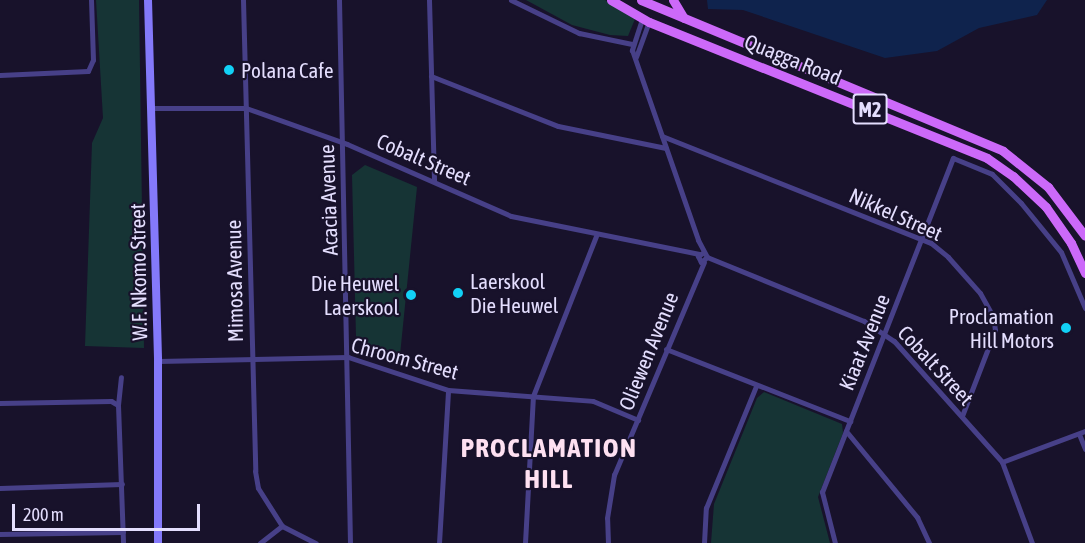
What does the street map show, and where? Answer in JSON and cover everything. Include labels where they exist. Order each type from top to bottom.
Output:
[{"type":"main road","name":"W.F. Nkomo Street","points":[[148,0],[153,108],[158,361],[158,543]]},
{"type":"main road","name":"Quagga Road","points":[[611,0],[646,20],[987,158],[1046,207],[1071,243],[1085,273]]},
{"type":"main road","points":[[673,0],[687,22]]},
{"type":"main road","name":"Quagga Road","points":[[652,2],[687,22],[1003,151],[1048,187],[1085,236]]},
{"type":"main road","name":"M2","points":[[646,20],[652,2]]},
{"type":"street","points":[[0,75],[88,71],[93,60],[91,0]]},
{"type":"street","name":"Mimosa Avenue","points":[[243,0],[256,480],[282,526]]},
{"type":"street","name":"Acacia Avenue","points":[[339,0],[350,543]]},
{"type":"street","points":[[429,0],[434,180]]},
{"type":"street","points":[[511,0],[579,33],[632,44],[646,20]]},
{"type":"street","points":[[636,57],[646,20]]},
{"type":"street","name":"Oliewen Avenue","points":[[608,543],[610,487],[698,275],[702,257],[632,44]]},
{"type":"street","points":[[431,76],[558,126],[666,148]]},
{"type":"street","name":"Cobalt Street","points":[[153,108],[246,108],[342,142],[434,180],[512,216],[596,236],[702,257],[885,333],[1002,462],[1032,543]]},
{"type":"street","name":"Nikkel Street","points":[[662,136],[923,240],[948,257],[980,293],[993,316],[994,339],[962,416]]},
{"type":"street","name":"Kiaat Avenue","points":[[835,543],[822,492],[923,240],[950,163],[956,156],[995,176],[1044,230],[1061,252],[1085,308]]},
{"type":"street","points":[[525,543],[533,396],[596,236]]},
{"type":"street","points":[[666,349],[850,421]]},
{"type":"street","name":"Chroom Street","points":[[158,361],[348,357],[448,390],[598,402],[638,420]]},
{"type":"street","points":[[121,377],[118,405],[123,543]]},
{"type":"street","points":[[704,543],[706,508],[756,386]]},
{"type":"street","points":[[439,543],[448,390]]},
{"type":"street","points":[[0,403],[111,401],[118,405]]},
{"type":"street","points":[[846,431],[917,517],[929,543]]},
{"type":"street","points":[[1002,462],[1082,432],[1085,450]]},
{"type":"street","points":[[0,488],[122,484]]},
{"type":"street","points":[[260,543],[282,526],[316,543]]},
{"type":"street","points":[[0,534],[123,532]]},
{"type":"green space","points":[[96,0],[139,0],[144,348],[85,346],[92,143],[103,118]]},
{"type":"green space","points":[[526,0],[605,0],[635,19],[628,36],[610,35],[572,25]]},
{"type":"green space","points":[[365,165],[417,187],[399,365],[370,355],[356,336],[352,175]]},
{"type":"green space","points":[[764,392],[842,424],[843,433],[818,497],[830,543],[711,543],[714,504],[757,398]]},
{"type":"water","points":[[707,0],[1047,0],[1037,15],[979,28],[937,51],[885,58],[743,10],[708,9]]},
{"type":"place","name":"Polana Cafe","points":[[229,70]]},
{"type":"place","name":"Laerskool Die Heuwel","points":[[458,293]]},
{"type":"place","name":"Die Heuwel Laerskool","points":[[411,295]]},
{"type":"place","name":"Proclamation Hill Motors","points":[[1066,328]]},
{"type":"district","name":"PROCLAMATION HILL","points":[[549,462]]}]
